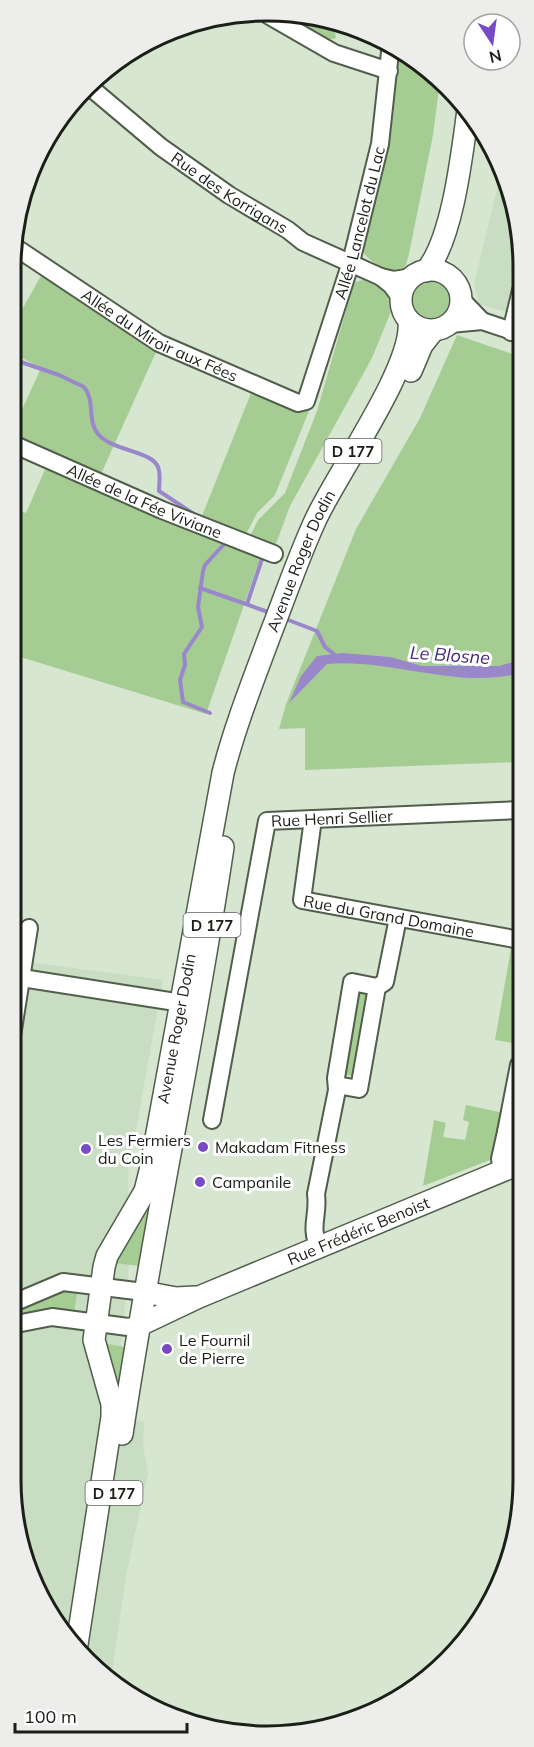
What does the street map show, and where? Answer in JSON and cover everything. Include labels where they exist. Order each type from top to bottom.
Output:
[{"type":"main road","points":[[466,122],[457,179],[441,245],[419,274],[404,286],[401,298],[403,311],[409,321],[420,329],[441,327],[459,313],[461,299],[453,279],[453,254],[478,140]]},
{"type":"main road","points":[[419,274],[442,272],[453,279]]},
{"type":"main road","name":"Avenue Roger Dodin","points":[[78,1637],[112,1418],[112,1404],[94,1340],[95,1322],[107,1256],[145,1191],[182,1003],[223,773],[298,581],[324,503],[392,379],[408,342],[409,321]]},
{"type":"main road","name":"Avenue Roger Dodin","points":[[298,581],[398,399],[422,345],[441,327]]},
{"type":"main road","name":"Avenue Roger Dodin","points":[[90,1650],[144,1292],[198,1004],[228,817],[265,669]]},
{"type":"main road","name":"Rue Frédéric Benoist","points":[[140,1325],[199,1297],[513,1166]]},
{"type":"main road","name":"Rue Frédéric Benoist","points":[[144,1292],[176,1298],[199,1297]]},
{"type":"street","points":[[280,22],[334,53],[389,71]]},
{"type":"street","name":"Allée Lancelot du Lac","points":[[309,398],[351,262],[380,144],[390,54]]},
{"type":"street","name":"Rue des Korrigans","points":[[95,91],[161,147],[229,195],[288,230],[303,242],[381,277],[392,285],[401,298]]},
{"type":"street","name":"Allée du Miroir aux Fées","points":[[22,252],[173,351],[298,403],[309,398]]},
{"type":"street","name":"Rue des Korrigans","points":[[381,277],[394,280],[419,274]]},
{"type":"street","points":[[461,299],[482,321],[513,332]]},
{"type":"street","points":[[441,327],[482,321]]},
{"type":"street","name":"Allée de la Fée Viviane","points":[[21,448],[162,510],[274,554]]},
{"type":"street","name":"Rue Henri Sellier","points":[[212,1120],[267,821],[513,810]]},
{"type":"street","name":"Rue du Grand Domaine","points":[[313,819],[302,900],[513,939]]},
{"type":"street","points":[[319,1248],[313,1234],[316,1194],[337,1085],[352,982],[377,987],[385,982],[398,918]]},
{"type":"street","points":[[21,984],[29,928]]},
{"type":"street","points":[[22,978],[182,1003]]},
{"type":"street","points":[[337,1085],[359,1089],[377,987]]},
{"type":"street","points":[[513,1096],[500,1159],[513,1166]]},
{"type":"street","points":[[21,1300],[63,1282],[144,1292]]},
{"type":"street","points":[[21,1323],[52,1317],[128,1327],[140,1325]]},
{"type":"shaded area","points":[[498,184],[505,203],[511,235],[513,314],[479,304],[474,284]]},
{"type":"shaded area","points":[[342,653],[390,657],[422,666],[499,666],[513,662],[513,674],[473,678],[375,665],[327,664],[289,703],[301,676],[317,656]]},
{"type":"shaded area","points":[[21,961],[163,980],[128,1173],[130,1256],[114,1414],[144,1422],[143,1446],[148,1473],[127,1571],[112,1671],[72,1630],[46,1589],[29,1544],[23,1512],[21,1480]]},
{"type":"green space","points":[[301,23],[335,30],[336,38],[323,38]]},
{"type":"green space","points":[[397,58],[439,91],[433,135],[404,271],[386,269],[375,263],[362,250],[390,128]]},
{"type":"green space","points":[[42,274],[157,350],[101,474],[21,439],[21,412],[41,368],[21,357],[21,311]]},
{"type":"green space","points":[[363,280],[387,291],[394,304],[372,358],[290,506],[274,549],[248,540],[258,520],[285,493],[317,411],[353,286],[355,282]]},
{"type":"green space","points":[[431,282],[443,288],[449,300],[443,312],[431,318],[419,312],[413,300],[419,288]]},
{"type":"green space","points":[[457,335],[513,354],[513,762],[305,770],[305,728],[279,729],[286,704],[356,529],[420,418]]},
{"type":"green space","points":[[253,388],[309,411],[275,495],[257,513],[244,538],[200,521]]},
{"type":"green space","points":[[46,467],[261,556],[206,714],[21,657],[21,511],[26,513]]},
{"type":"green space","points":[[512,943],[513,1043],[495,1040]]},
{"type":"green space","points":[[357,992],[370,994],[356,1077],[342,1074]]},
{"type":"green space","points":[[466,1105],[504,1113],[495,1158],[423,1186],[434,1120],[446,1123],[443,1137],[465,1140],[469,1122],[463,1120]]},
{"type":"green space","points":[[157,1188],[146,1220],[139,1266],[115,1263]]},
{"type":"green space","points":[[78,1288],[74,1313],[21,1319],[21,1304],[43,1293]]},
{"type":"green space","points":[[102,1343],[130,1348],[120,1418]]},
{"type":"waterway","name":"Le Blosne","points":[[21,362],[59,375],[84,387],[90,398],[93,424],[99,435],[113,444],[154,462],[158,467],[159,491],[197,516]]},
{"type":"waterway","name":"Le Blosne","points":[[210,713],[183,702],[180,680],[185,665],[184,654],[202,627],[198,607],[203,571],[205,565],[226,542]]},
{"type":"waterway","name":"Le Blosne","points":[[247,604],[262,559]]},
{"type":"waterway","name":"Le Blosne","points":[[200,588],[271,613]]},
{"type":"waterway","name":"Le Blosne","points":[[283,618],[317,631],[325,647],[335,655]]},
{"type":"place","name":"Makadam Fitness","points":[[203,1147]]},
{"type":"place","name":"Les Fermiers du Coin","points":[[86,1149]]},
{"type":"place","name":"Campanile","points":[[200,1182]]},
{"type":"place","name":"Le Fournil de Pierre","points":[[167,1349]]}]
